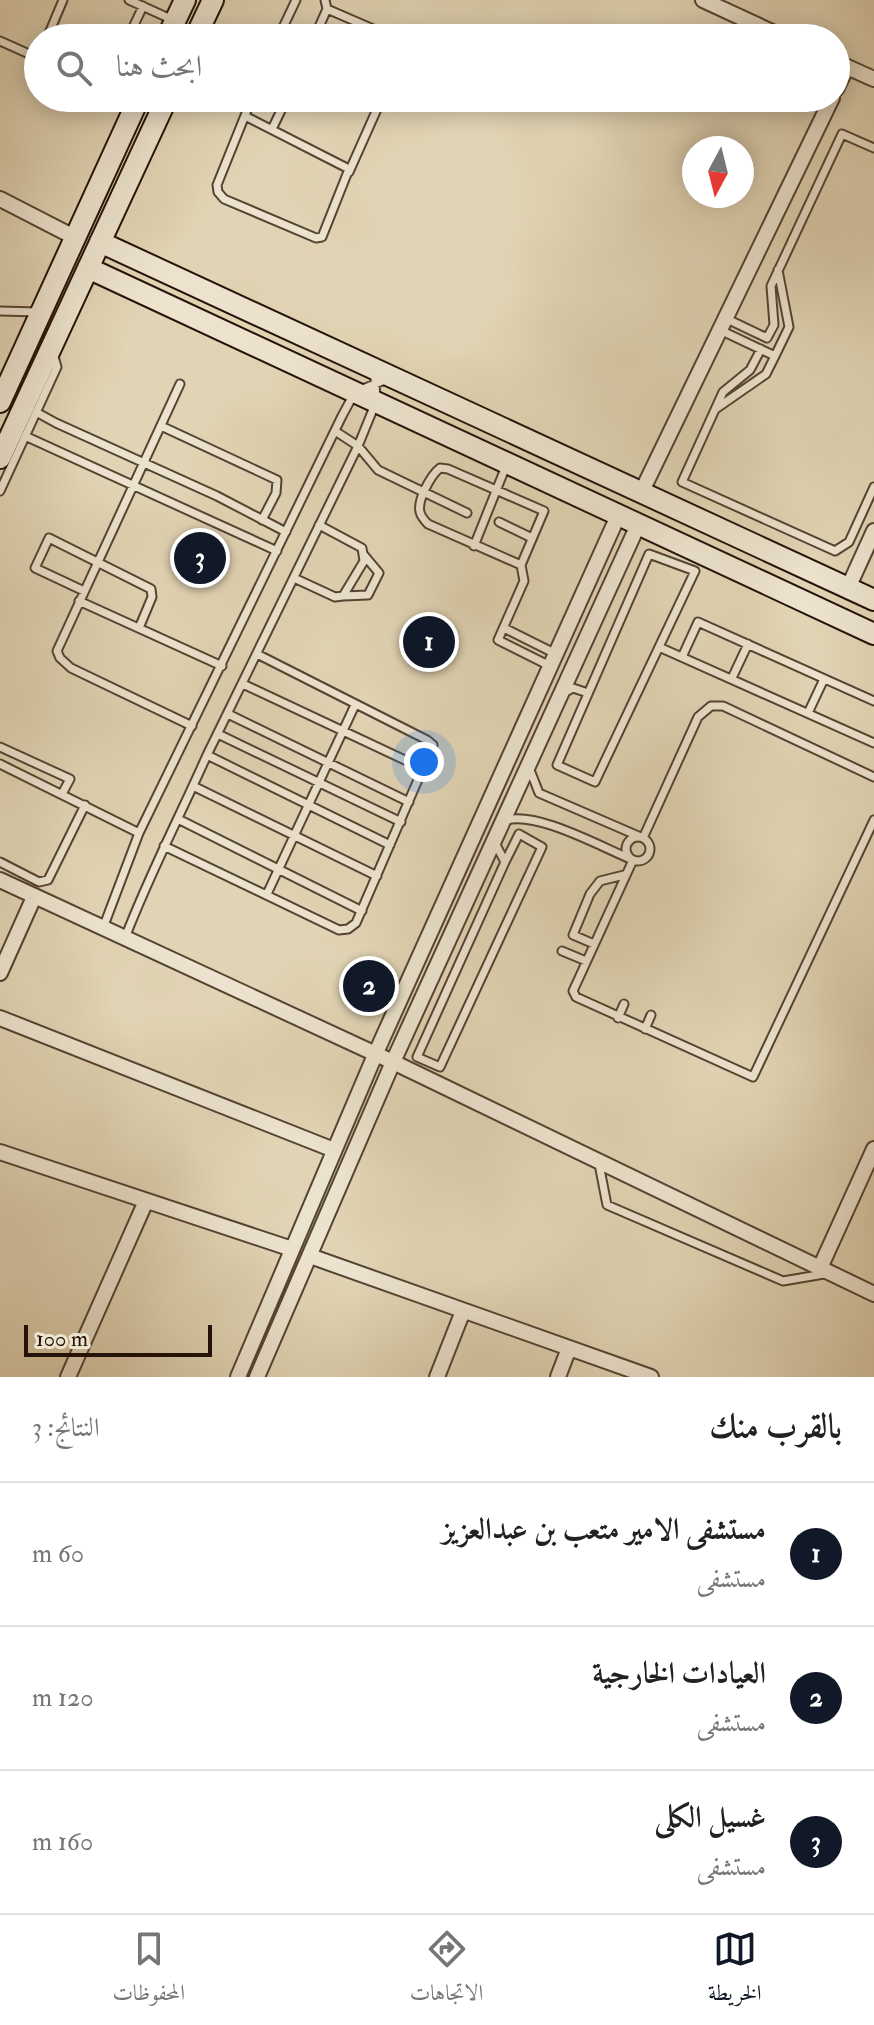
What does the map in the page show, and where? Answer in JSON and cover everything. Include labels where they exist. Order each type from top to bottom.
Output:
[{"type":"street","points":[[201,24],[213,0]]},
{"type":"street","points":[[703,0],[755,24]]},
{"type":"street","points":[[850,68],[874,79]]},
{"type":"street","points":[[0,402],[132,112]]},
{"type":"street","points":[[0,458],[160,112]]},
{"type":"street","points":[[641,493],[825,112]]},
{"type":"street","points":[[0,199],[74,237]]},
{"type":"street","points":[[100,242],[378,383],[507,464],[874,634]]},
{"type":"street","points":[[88,268],[355,392],[378,383],[521,437],[874,600]]},
{"type":"street","points":[[507,464],[521,437]]},
{"type":"street","points":[[238,1377],[375,1055],[618,516]]},
{"type":"street","points":[[257,1377],[393,1062],[638,525]]},
{"type":"street","points":[[848,588],[874,531]]},
{"type":"street","points":[[553,660],[573,669]]},
{"type":"street","points":[[0,880],[393,1062],[874,1294]]},
{"type":"street","points":[[0,973],[34,897]]},
{"type":"street","points":[[0,1018],[334,1150]]},
{"type":"street","points":[[825,1271],[874,1149]]},
{"type":"street","points":[[0,1152],[292,1249]]},
{"type":"street","points":[[68,1377],[146,1201]]},
{"type":"street","points":[[310,1256],[651,1377]]},
{"type":"street","points":[[437,1377],[463,1311]]},
{"type":"street","points":[[558,1377],[569,1348]]},
{"type":"lane","points":[[53,24],[63,0]]},
{"type":"lane","points":[[129,0],[143,6],[179,12]]},
{"type":"lane","points":[[285,24],[296,0]]},
{"type":"lane","points":[[319,24],[326,4],[366,24]]},
{"type":"lane","points":[[135,24],[143,6]]},
{"type":"lane","points":[[0,41],[24,52]]},
{"type":"lane","points":[[247,112],[217,185],[218,192],[224,199],[316,238],[322,237],[376,112]]},
{"type":"lane","points":[[272,129],[280,112]]},
{"type":"lane","points":[[245,116],[344,166],[349,172]]},
{"type":"lane","points":[[767,338],[774,325],[771,286],[842,134],[874,148]]},
{"type":"lane","points":[[715,409],[766,374],[789,327],[778,268]]},
{"type":"lane","points":[[0,311],[40,312]]},
{"type":"lane","points":[[722,324],[780,345]]},
{"type":"lane","points":[[722,324],[775,356]]},
{"type":"lane","points":[[0,491],[57,367],[51,346]]},
{"type":"lane","points":[[761,349],[750,370],[723,392],[682,482],[835,551],[849,542],[874,487]]},
{"type":"lane","points":[[125,938],[207,755],[358,446],[378,383]]},
{"type":"lane","points":[[180,384],[57,651],[71,668],[192,726]]},
{"type":"lane","points":[[103,928],[139,833],[355,392]]},
{"type":"lane","points":[[36,412],[286,532]]},
{"type":"lane","points":[[161,426],[277,480],[276,493],[262,520]]},
{"type":"lane","points":[[335,431],[358,446],[378,470],[467,513]]},
{"type":"lane","points":[[25,436],[277,551]]},
{"type":"lane","points":[[474,546],[507,464]]},
{"type":"lane","points":[[521,565],[428,524],[420,514],[419,506],[435,472],[440,468],[544,511],[521,565],[524,581],[498,640],[553,660]]},
{"type":"lane","points":[[499,522],[532,538]]},
{"type":"lane","points":[[319,525],[362,548],[364,561],[343,596]]},
{"type":"lane","points":[[84,591],[35,568],[49,538],[151,589],[152,597],[139,628]]},
{"type":"lane","points":[[649,554],[695,571],[659,647],[595,782],[557,765],[649,554]]},
{"type":"lane","points":[[294,578],[335,597],[368,595],[379,573],[364,555]]},
{"type":"lane","points":[[79,601],[222,666]]},
{"type":"lane","points":[[682,657],[698,622],[874,701]]},
{"type":"lane","points":[[504,628],[553,660]]},
{"type":"lane","points":[[732,678],[748,644]]},
{"type":"lane","points":[[659,647],[874,743]]},
{"type":"lane","points":[[164,846],[339,930],[348,929],[356,923],[362,911],[433,749],[430,742],[257,654]]},
{"type":"lane","points":[[808,713],[824,679]]},
{"type":"lane","points":[[243,684],[424,769]]},
{"type":"lane","points":[[560,695],[573,688],[588,693]]},
{"type":"lane","points":[[267,894],[355,705]]},
{"type":"lane","points":[[643,838],[698,717],[711,706],[723,706],[874,777]]},
{"type":"lane","points":[[228,714],[409,802]]},
{"type":"lane","points":[[218,734],[401,822]]},
{"type":"lane","points":[[0,747],[70,779],[62,794]]},
{"type":"lane","points":[[207,755],[390,845]]},
{"type":"lane","points":[[503,821],[524,819],[552,826],[633,860],[642,861],[649,855],[650,847],[643,838],[539,793],[529,764]]},
{"type":"lane","points":[[1,768],[62,794],[139,833]]},
{"type":"lane","points":[[193,786],[377,876]]},
{"type":"lane","points":[[0,862],[39,882],[48,880],[85,805]]},
{"type":"lane","points":[[178,819],[362,911]]},
{"type":"lane","points":[[633,860],[573,991],[576,997],[618,1018],[698,1048],[725,1065],[753,1077],[874,820]]},
{"type":"lane","points":[[519,834],[542,847],[440,1067],[417,1057],[505,862],[519,834]]},
{"type":"lane","points":[[633,860],[627,855],[627,843],[633,838],[643,838]]},
{"type":"lane","points":[[495,843],[505,862]]},
{"type":"lane","points":[[594,944],[573,935],[579,921],[600,881],[624,875]]},
{"type":"lane","points":[[562,951],[586,961]]},
{"type":"lane","points":[[618,1018],[624,1004]]},
{"type":"lane","points":[[645,1029],[651,1015]]},
{"type":"lane","points":[[409,1028],[432,1024]]},
{"type":"lane","points":[[725,1065],[729,1056]]},
{"type":"lane","points":[[598,1161],[607,1205],[783,1281],[825,1271]]},
{"type":"place","name":"غسيل الكلى","points":[[200,558]]},
{"type":"place","name":"مستشفى الامير متعب بن عبدالعزيز","points":[[429,642]]},
{"type":"place","name":"العيادات الخارجية","points":[[369,986]]}]
